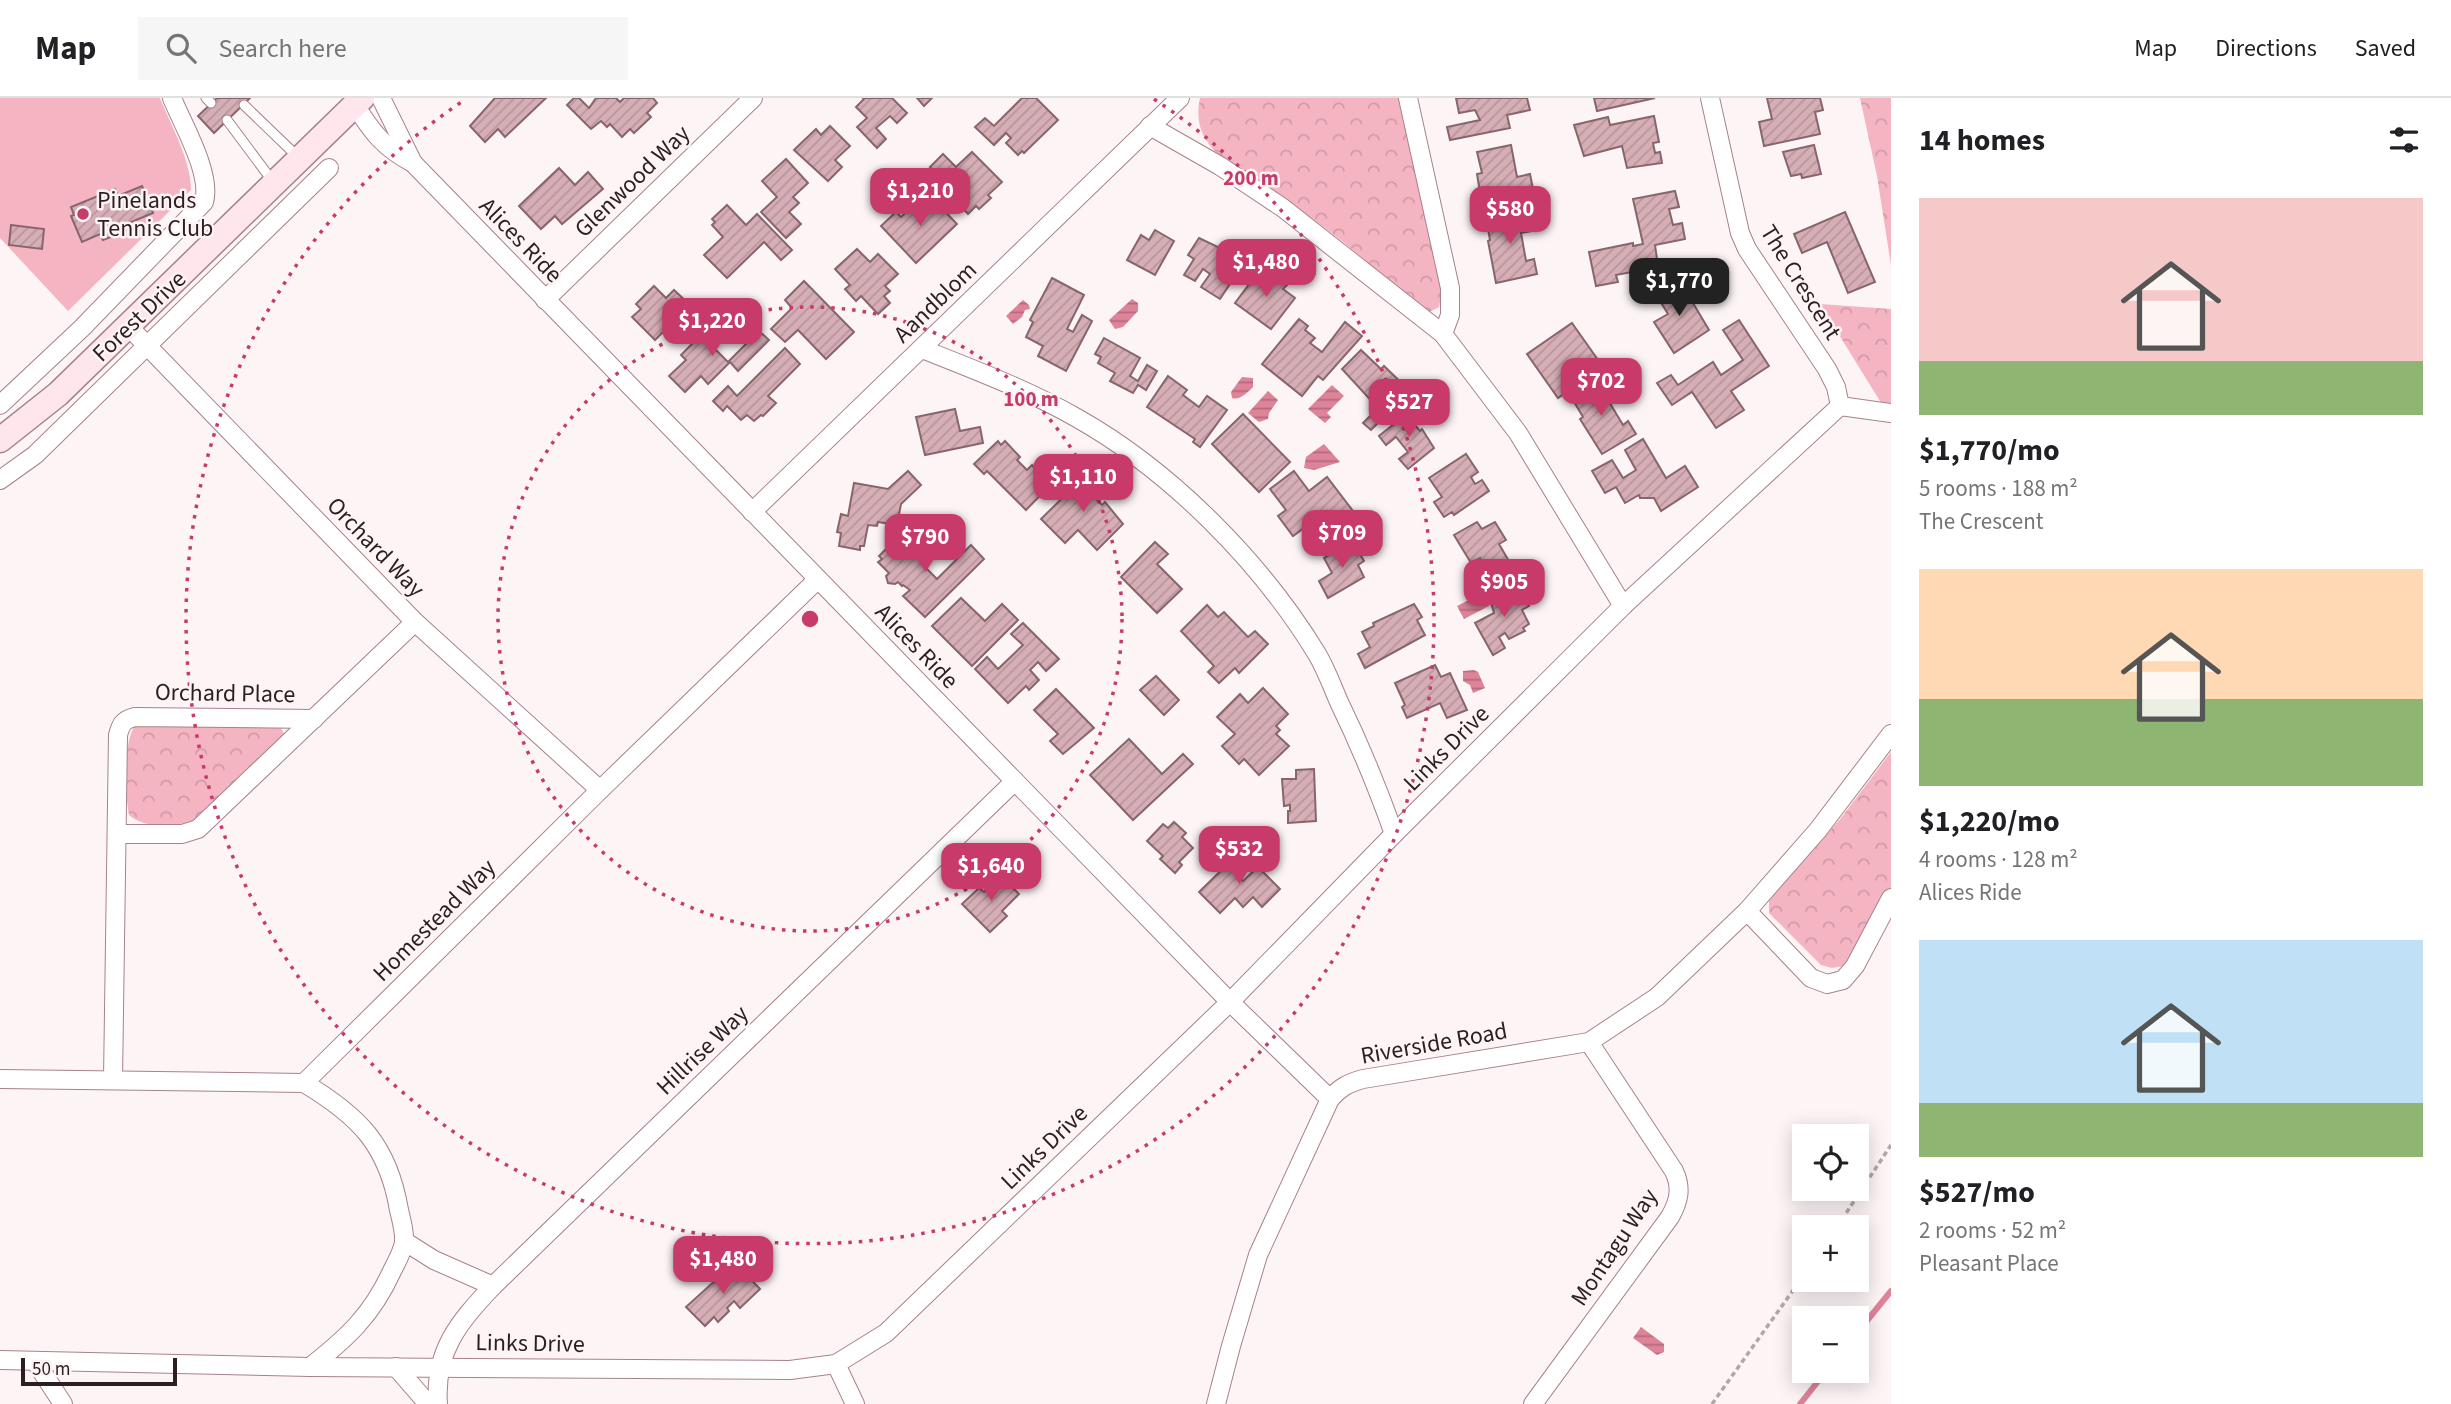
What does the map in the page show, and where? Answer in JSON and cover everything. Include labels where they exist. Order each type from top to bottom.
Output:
[{"type":"main road","name":"Forest Drive","points":[[0,440],[58,394],[301,160],[356,100]]},
{"type":"street","points":[[0,405],[82,328],[204,202],[207,193],[205,177],[172,98]]},
{"type":"street","name":"Alices Ride","points":[[381,98],[413,163],[1230,1002],[1330,1099]]},
{"type":"street","name":"Glenwood Way","points":[[545,300],[753,98]]},
{"type":"street","name":"Aandblom","points":[[752,512],[1180,98]]},
{"type":"street","points":[[1408,98],[1450,288],[1450,315],[1443,334]]},
{"type":"street","name":"The Crescent","points":[[1710,98],[1740,233],[1827,369],[1836,387],[1840,406]]},
{"type":"street","name":"Alices Ride","points":[[356,100],[374,135],[396,154],[413,163]]},
{"type":"street","points":[[1150,126],[1220,166],[1283,208],[1443,334],[1518,433],[1623,606]]},
{"type":"street","points":[[0,480],[36,455],[329,168]]},
{"type":"street","name":"Orchard Way","points":[[128,326],[415,622],[600,790]]},
{"type":"street","points":[[922,349],[1013,386],[1078,418],[1136,457],[1232,541],[1277,597],[1317,655],[1373,776],[1394,834]]},
{"type":"street","points":[[1840,406],[1891,413]]},
{"type":"street","name":"Links Drive","points":[[0,1360],[310,1367],[790,1370],[836,1364],[886,1333],[1230,1002],[1623,606],[1840,406]]},
{"type":"street","name":"Homestead Way","points":[[304,1083],[818,579]]},
{"type":"street","name":"Orchard Place","points":[[117,834],[182,834],[198,829],[415,622]]},
{"type":"street","name":"Orchard Place","points":[[113,1080],[118,735],[121,724],[126,719],[135,717],[314,719]]},
{"type":"street","name":"Riverside Road","points":[[1330,1099],[1344,1085],[1363,1079],[1589,1042],[1657,997],[1747,911],[1818,831],[1891,734]]},
{"type":"street","name":"Hillrise Way","points":[[438,1404],[437,1391],[442,1366],[449,1343],[461,1320],[1015,781]]},
{"type":"street","points":[[1747,911],[1811,978],[1828,984],[1843,980],[1856,966],[1891,898]]},
{"type":"street","name":"Montagu Way","points":[[1533,1404],[1670,1217],[1677,1205],[1679,1193],[1674,1171],[1589,1042]]},
{"type":"street","points":[[0,1079],[304,1083],[339,1104],[367,1131],[385,1159],[396,1191],[404,1241],[379,1298],[356,1328],[310,1367]]},
{"type":"street","points":[[1216,1404],[1230,1346],[1258,1255],[1330,1099]]},
{"type":"street","points":[[404,1241],[433,1260],[493,1286]]},
{"type":"street","points":[[35,1361],[63,1404]]},
{"type":"street","points":[[836,1364],[855,1404]]},
{"type":"street","points":[[396,1367],[428,1404]]},
{"type":"lane","points":[[244,104],[301,160]]},
{"type":"lane","points":[[227,120],[275,185]]},
{"type":"path","points":[[1845,1215],[1891,1145]]},
{"type":"path","points":[[1712,1404],[1792,1292]]},
{"type":"green space","name":"Pinelands Tennis Club","points":[[0,98],[160,98],[188,167],[191,190],[68,311],[0,238]]},
{"type":"green space","points":[[1200,98],[1399,98],[1442,292],[1439,307],[1429,312],[1422,310],[1325,228],[1220,157],[1201,131],[1198,112]]},
{"type":"green space","points":[[1860,98],[1891,98],[1891,265],[1877,176]]},
{"type":"green space","points":[[1820,304],[1891,309],[1891,407],[1883,406]]},
{"type":"green space","points":[[137,723],[279,725],[285,735],[201,817],[165,826],[145,823],[129,815],[126,794],[127,754],[132,731]]},
{"type":"green space","points":[[1891,752],[1891,899],[1852,961],[1832,968],[1821,965],[1769,913],[1769,899],[1841,818]]},
{"type":"shaded area","points":[[1132,299],[1138,303],[1138,311],[1123,327],[1115,329],[1109,320]]},
{"type":"shaded area","points":[[1023,300],[1030,309],[1025,310],[1022,317],[1013,324],[1006,316]]},
{"type":"shaded area","points":[[1242,377],[1253,378],[1253,387],[1240,397],[1232,398],[1231,392]]},
{"type":"shaded area","points":[[1332,385],[1344,396],[1327,413],[1331,417],[1325,423],[1308,409]]},
{"type":"shaded area","points":[[1268,391],[1278,400],[1268,419],[1259,422],[1248,413]]},
{"type":"shaded area","points":[[1324,444],[1340,462],[1314,470],[1304,468],[1306,457]]},
{"type":"shaded area","points":[[1483,593],[1489,606],[1464,619],[1457,606]]},
{"type":"shaded area","points":[[1463,671],[1478,672],[1485,688],[1473,693],[1470,685],[1463,681]]},
{"type":"shaded area","points":[[1641,1327],[1664,1344],[1664,1352],[1657,1355],[1633,1338]]},
{"type":"building","points":[[217,98],[250,98],[214,133],[198,116]]},
{"type":"building","points":[[495,98],[546,98],[505,137],[498,129],[485,142],[470,126]]},
{"type":"building","points":[[574,98],[579,98],[589,108],[596,98],[616,98],[620,102],[624,98],[653,98],[657,103],[647,113],[651,117],[634,133],[630,129],[622,137],[610,124],[607,127],[601,121],[591,129],[567,105]]},
{"type":"building","points":[[863,98],[892,98],[907,113],[897,123],[890,116],[876,128],[886,139],[877,148],[857,127],[867,118],[856,107]]},
{"type":"building","points":[[917,98],[932,98],[924,106]]},
{"type":"building","points":[[1022,98],[1036,98],[1058,120],[1024,153],[1022,151],[1018,155],[1006,143],[1011,138],[1006,133],[994,145],[975,127],[985,118],[994,126]]},
{"type":"building","points":[[1456,98],[1527,98],[1530,110],[1507,115],[1510,128],[1450,140],[1447,127],[1480,120],[1475,110],[1459,113]]},
{"type":"building","points":[[1594,98],[1655,98],[1597,111]]},
{"type":"building","points":[[1767,98],[1820,98],[1823,110],[1815,112],[1820,134],[1764,146],[1759,122],[1772,119]]},
{"type":"building","points":[[1654,116],[1659,142],[1653,143],[1655,153],[1660,152],[1662,163],[1627,168],[1622,146],[1584,156],[1574,125],[1608,117],[1610,125]]},
{"type":"building","points":[[830,126],[850,146],[835,160],[842,167],[828,181],[794,150],[816,129],[821,135]]},
{"type":"building","points":[[1511,145],[1517,177],[1530,174],[1534,194],[1482,205],[1477,174],[1482,173],[1477,152]]},
{"type":"building","points":[[1814,145],[1821,174],[1802,178],[1801,174],[1791,176],[1783,152]]},
{"type":"building","points":[[972,152],[1002,182],[988,195],[991,198],[979,209],[976,206],[968,214],[935,178],[938,176],[930,167],[943,154],[956,167]]},
{"type":"building","points":[[786,159],[808,183],[793,197],[799,203],[789,212],[801,224],[786,238],[761,212],[777,197],[762,181]]},
{"type":"building","points":[[559,168],[575,185],[588,172],[603,189],[562,224],[555,216],[541,229],[519,206]]},
{"type":"building","points":[[142,186],[153,213],[124,225],[126,231],[103,240],[100,234],[82,242],[71,216],[74,215],[71,207],[115,189],[118,196]]},
{"type":"building","points":[[1675,191],[1679,207],[1669,209],[1673,225],[1682,223],[1685,239],[1655,245],[1657,259],[1640,263],[1642,270],[1616,275],[1618,282],[1596,286],[1589,252],[1633,243],[1633,246],[1643,244],[1633,199]]},
{"type":"building","points":[[930,196],[957,224],[916,263],[881,226],[896,212],[901,217],[917,202],[920,205]]},
{"type":"building","points":[[727,205],[746,225],[757,214],[792,250],[781,260],[764,242],[727,278],[704,255],[723,237],[712,225],[715,222],[712,219]]},
{"type":"building","points":[[1528,209],[1532,231],[1521,233],[1526,261],[1534,259],[1537,274],[1496,283],[1486,218]]},
{"type":"building","points":[[1845,212],[1875,282],[1848,293],[1827,242],[1802,253],[1794,234]]},
{"type":"building","points":[[11,225],[44,229],[42,249],[9,245]]},
{"type":"building","points":[[1155,230],[1174,241],[1155,275],[1127,260],[1141,235],[1149,240]]},
{"type":"building","points":[[1199,238],[1228,252],[1231,246],[1243,253],[1231,272],[1236,275],[1220,299],[1201,287],[1210,274],[1203,269],[1195,281],[1184,275],[1194,259],[1188,255]]},
{"type":"building","points":[[857,249],[870,262],[878,254],[898,274],[885,286],[890,291],[884,296],[890,303],[878,314],[861,296],[856,301],[845,289],[850,285],[835,269]]},
{"type":"building","points":[[1259,271],[1270,279],[1275,273],[1289,283],[1283,289],[1295,298],[1271,329],[1235,303]]},
{"type":"building","points":[[1052,278],[1084,295],[1067,329],[1073,332],[1082,315],[1092,321],[1066,371],[1038,356],[1043,346],[1026,337],[1033,322],[1030,320]]},
{"type":"building","points":[[804,281],[854,332],[826,359],[798,330],[785,342],[771,329],[792,308],[785,300]]},
{"type":"building","points":[[1673,282],[1679,292],[1684,288],[1709,330],[1674,353],[1654,322],[1668,314],[1655,293]]},
{"type":"building","points":[[654,286],[666,298],[674,290],[690,305],[655,340],[632,317],[641,309],[636,304]]},
{"type":"building","points":[[1299,319],[1308,326],[1305,330],[1315,338],[1310,343],[1322,352],[1345,322],[1362,336],[1323,380],[1318,376],[1302,396],[1262,364]]},
{"type":"building","points":[[1739,320],[1769,366],[1731,391],[1744,410],[1716,428],[1692,392],[1672,405],[1657,383],[1671,375],[1678,385],[1713,362],[1721,375],[1743,360],[1723,330]]},
{"type":"building","points":[[1572,323],[1603,367],[1558,398],[1527,354]]},
{"type":"building","points":[[707,324],[721,339],[713,347],[728,362],[759,331],[769,340],[738,371],[730,362],[708,384],[701,376],[685,392],[669,376],[686,360],[681,355],[699,337],[696,333]]},
{"type":"building","points":[[1104,338],[1140,358],[1130,376],[1138,381],[1147,365],[1157,371],[1146,390],[1138,385],[1133,393],[1110,381],[1115,373],[1098,363],[1101,357],[1095,354]]},
{"type":"building","points":[[785,348],[800,364],[768,396],[776,403],[763,416],[754,421],[747,415],[741,420],[727,406],[723,411],[713,401],[728,386],[737,396]]},
{"type":"building","points":[[1361,350],[1381,369],[1384,366],[1413,394],[1385,422],[1382,419],[1371,430],[1363,423],[1378,408],[1342,369]]},
{"type":"building","points":[[1168,376],[1187,390],[1183,395],[1199,407],[1207,396],[1227,410],[1200,447],[1193,442],[1195,439],[1147,407]]},
{"type":"building","points":[[1596,380],[1623,425],[1628,421],[1636,434],[1602,454],[1580,419],[1583,417],[1570,395]]},
{"type":"building","points":[[955,409],[960,431],[980,427],[983,443],[925,455],[916,417]]},
{"type":"building","points":[[1413,409],[1419,418],[1413,423],[1420,431],[1422,429],[1434,448],[1408,469],[1399,459],[1408,452],[1396,437],[1386,445],[1379,436]]},
{"type":"building","points":[[1243,414],[1290,462],[1259,492],[1212,444]]},
{"type":"building","points":[[1643,439],[1666,478],[1685,466],[1698,487],[1661,511],[1654,498],[1640,498],[1639,495],[1625,503],[1616,487],[1605,493],[1592,471],[1612,460],[1623,478],[1636,470],[1625,450]]},
{"type":"building","points":[[998,441],[1001,445],[1005,441],[1020,457],[1017,460],[1027,470],[1032,465],[1039,473],[1049,463],[1060,475],[1026,510],[987,471],[984,474],[974,464]]},
{"type":"building","points":[[1466,454],[1478,472],[1471,477],[1475,484],[1482,480],[1489,491],[1454,515],[1452,512],[1444,517],[1434,502],[1442,497],[1429,478]]},
{"type":"building","points":[[908,471],[921,485],[901,504],[897,525],[878,522],[877,526],[868,525],[864,546],[860,546],[860,550],[839,546],[841,533],[837,532],[841,514],[848,516],[854,483],[888,489]]},
{"type":"building","points":[[1090,471],[1105,486],[1094,497],[1102,505],[1105,502],[1123,524],[1097,550],[1078,530],[1065,543],[1041,519]]},
{"type":"building","points":[[1294,471],[1309,491],[1327,477],[1353,511],[1336,524],[1327,511],[1293,536],[1278,516],[1286,510],[1270,489]]},
{"type":"building","points":[[1477,522],[1482,529],[1495,522],[1506,540],[1499,544],[1510,563],[1490,575],[1480,558],[1471,563],[1454,535]]},
{"type":"building","points":[[896,539],[905,549],[912,542],[928,557],[921,563],[937,579],[971,545],[984,559],[925,617],[903,596],[910,590],[898,582],[888,583],[886,576],[889,573],[878,562],[882,559],[879,556]]},
{"type":"building","points":[[1155,542],[1168,554],[1157,564],[1182,589],[1157,613],[1121,577]]},
{"type":"building","points":[[1353,542],[1364,561],[1358,565],[1364,577],[1328,598],[1319,581],[1332,573],[1324,558]]},
{"type":"building","points":[[1515,585],[1529,606],[1522,610],[1529,624],[1523,628],[1525,631],[1509,639],[1505,633],[1499,637],[1505,648],[1493,655],[1475,623],[1494,613],[1490,599]]},
{"type":"building","points":[[961,598],[985,621],[1002,604],[1018,620],[972,666],[932,626]]},
{"type":"building","points":[[1414,604],[1422,617],[1417,620],[1425,635],[1365,668],[1358,654],[1370,647],[1362,632],[1374,626],[1373,623]]},
{"type":"building","points":[[1207,605],[1218,617],[1224,612],[1248,637],[1255,631],[1268,644],[1239,673],[1235,668],[1219,683],[1208,672],[1214,666],[1181,631]]},
{"type":"building","points":[[1023,623],[1059,659],[1046,671],[1038,662],[1030,670],[1039,680],[1029,690],[1026,686],[1008,703],[975,669],[987,657],[998,669],[1023,645],[1011,634]]},
{"type":"building","points":[[1435,665],[1441,677],[1450,673],[1467,710],[1447,718],[1440,703],[1407,718],[1402,707],[1405,705],[1395,683]]},
{"type":"building","points":[[1156,676],[1179,700],[1164,715],[1140,690]]},
{"type":"building","points":[[1263,688],[1288,714],[1276,726],[1280,730],[1276,734],[1289,746],[1259,775],[1244,759],[1239,764],[1222,746],[1235,734],[1217,717],[1240,694],[1248,703]]},
{"type":"building","points":[[1056,689],[1094,728],[1063,754],[1050,741],[1058,734],[1034,710]]},
{"type":"building","points":[[1129,739],[1162,774],[1183,754],[1193,764],[1133,820],[1090,775]]},
{"type":"building","points":[[1314,769],[1316,821],[1288,823],[1290,805],[1284,806],[1282,779],[1296,779],[1296,770]]},
{"type":"building","points":[[1174,822],[1186,833],[1182,837],[1193,848],[1179,862],[1182,865],[1175,873],[1160,859],[1163,856],[1147,841],[1163,824],[1168,828]]},
{"type":"building","points":[[1239,853],[1248,863],[1236,874],[1243,881],[1258,867],[1280,889],[1262,907],[1253,897],[1243,907],[1235,898],[1220,913],[1199,892]]},
{"type":"building","points":[[1001,876],[1019,894],[1002,911],[1007,916],[990,932],[962,904],[979,888],[984,892]]},
{"type":"building","points":[[729,1268],[737,1276],[743,1271],[760,1289],[740,1308],[734,1301],[718,1322],[714,1317],[705,1326],[686,1307]]},
{"type":"waterway","points":[[1869,1318],[1891,1291]]},
{"type":"waterway","points":[[1800,1404],[1817,1383]]},
{"type":"place","name":"Pinelands Tennis Club","points":[[83,214]]}]
